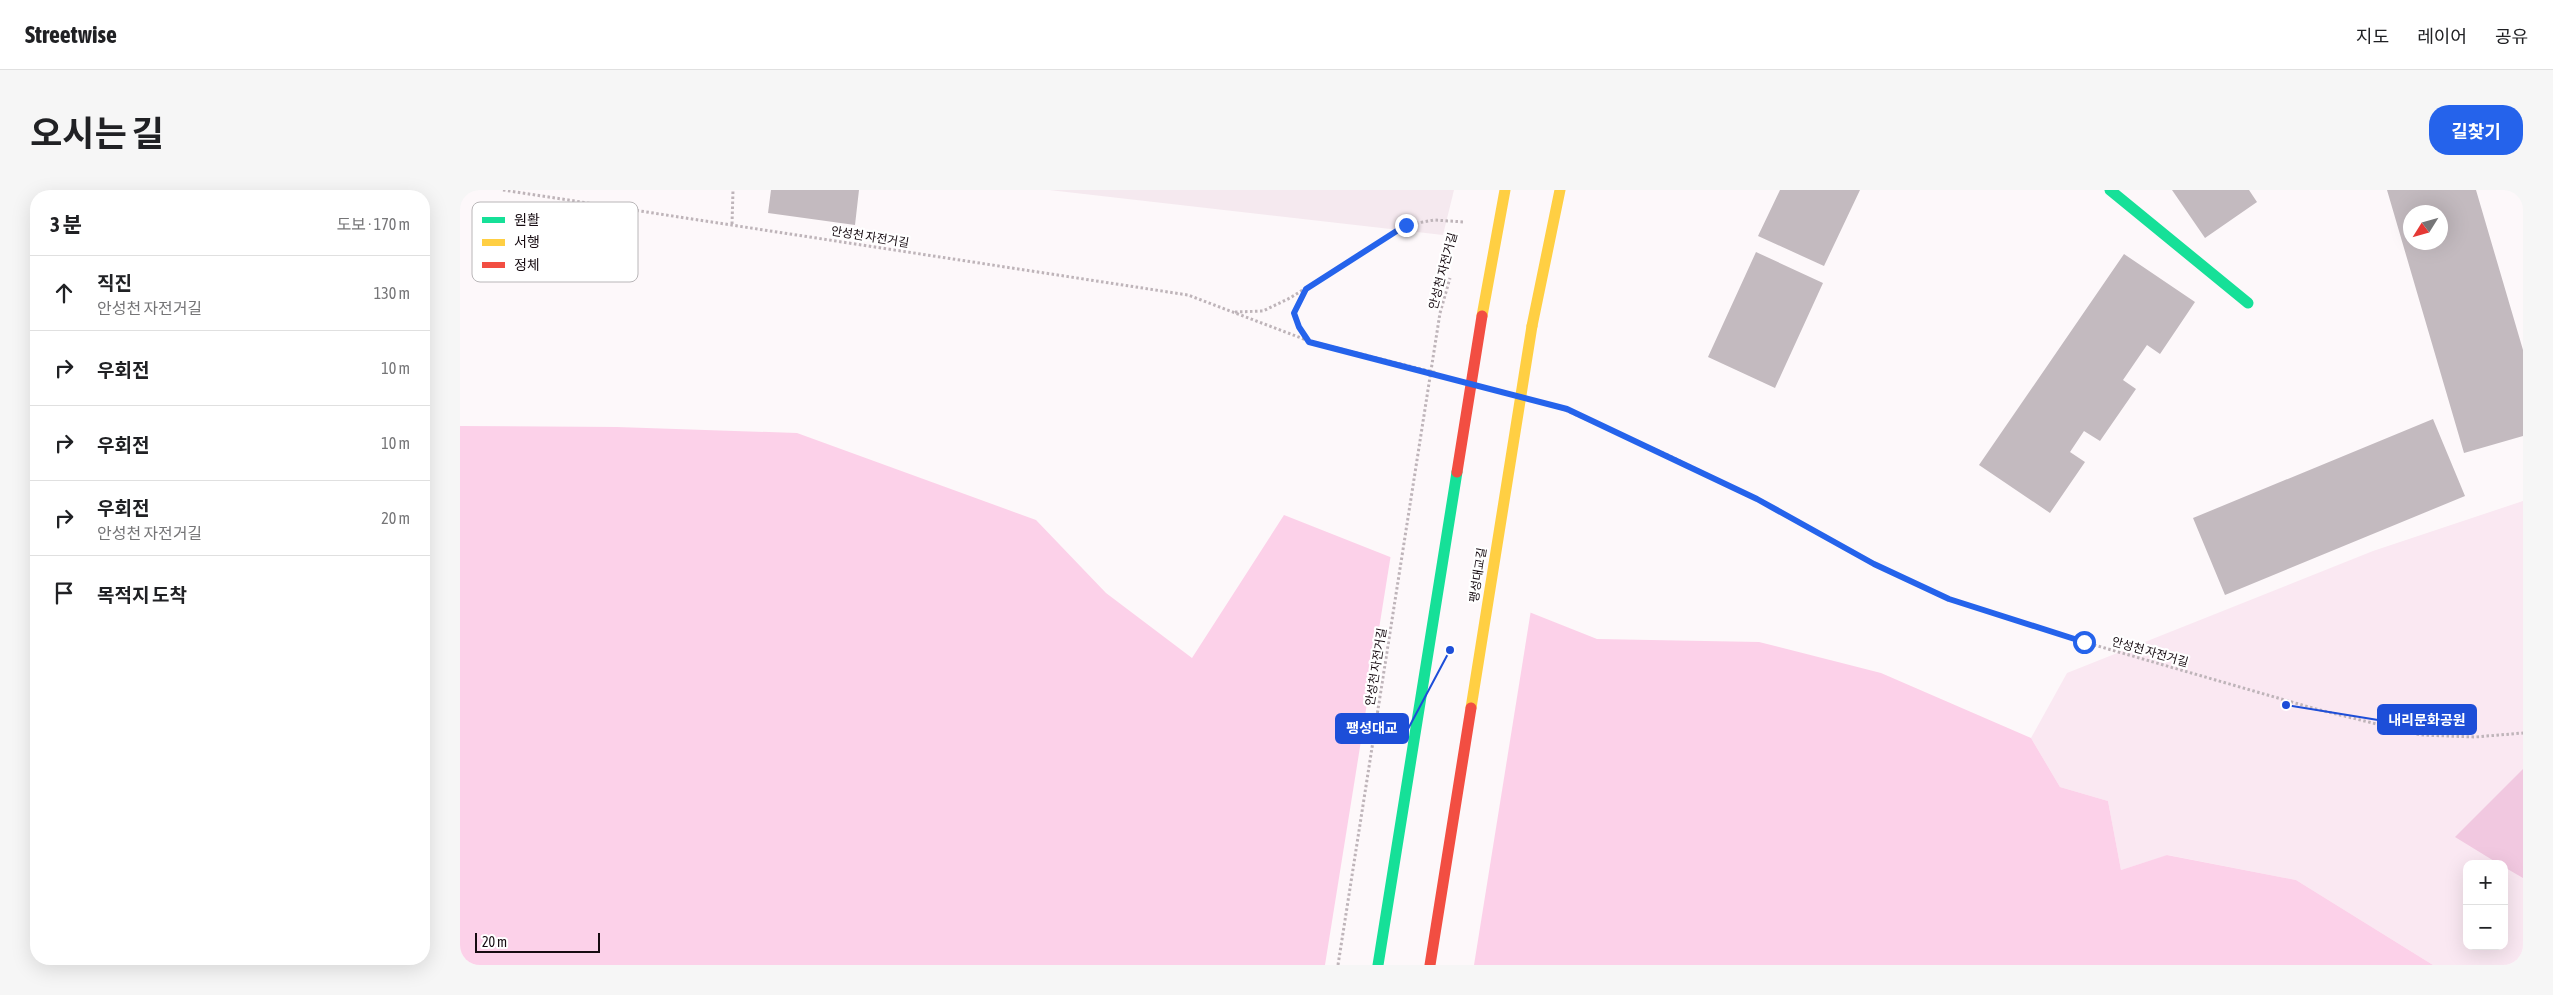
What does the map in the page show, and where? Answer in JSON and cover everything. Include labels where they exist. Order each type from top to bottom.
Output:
[{"type":"main road","points":[[1378,965],[1482,316],[1506,190]]},
{"type":"main road","name":"팽성대교길","points":[[1430,965],[1532,326],[1560,190]]},
{"type":"main road","points":[[2110,190],[2248,303]]},
{"type":"path","name":"안성천 자전거길","points":[[503,190],[584,202]]},
{"type":"path","points":[[732,224],[733,190]]},
{"type":"path","name":"안성천 자전거길","points":[[638,210],[1188,295],[1309,342],[1446,376]]},
{"type":"path","name":"안성천 자전거길","points":[[1232,312],[1263,311],[1306,289],[1406,225],[1434,220],[1465,222],[1462,232]]},
{"type":"path","name":"안성천 자전거길","points":[[1338,965],[1440,313],[1450,277]]},
{"type":"path","points":[[1306,289],[1294,313],[1299,327],[1309,342]]},
{"type":"path","name":"안성천 자전거길","points":[[1548,404],[1567,409],[1678,460],[1757,499],[1874,564],[1949,599],[2084,642],[2316,710],[2421,735],[2475,737],[2523,733]]},
{"type":"shaded area","points":[[1049,190],[1454,190],[1443,235]]},
{"type":"shaded area","points":[[460,426],[617,427],[797,433],[1036,520],[1106,593],[1192,658],[1284,515],[1597,639],[1759,642],[1881,673],[2031,738],[2060,787],[2108,801],[2121,870],[2167,855],[2296,880],[2433,965],[460,965]]},
{"type":"shaded area","points":[[2523,501],[2523,965],[2433,965],[2296,880],[2168,855],[2121,870],[2108,801],[2060,787],[2031,738],[2067,673],[2373,551]]},
{"type":"shaded area","points":[[2523,769],[2523,878],[2508,869],[2508,860],[2492,860],[2455,837]]},
{"type":"pier","points":[[1391,554],[1531,610],[1474,965],[1325,965]]},
{"type":"building","points":[[771,190],[859,190],[855,225],[768,213]]},
{"type":"building","points":[[1780,190],[1860,190],[1824,266],[1758,236]]},
{"type":"building","points":[[2172,190],[2249,190],[2257,202],[2205,238]]},
{"type":"building","points":[[2387,190],[2476,190],[2523,350],[2523,436],[2464,453],[2405,250],[2448,250],[2448,205],[2403,205],[2403,245]]},
{"type":"building","points":[[1756,252],[1823,283],[1775,388],[1708,357]]},
{"type":"building","points":[[2124,254],[2195,302],[2160,354],[2147,345],[2123,380],[2136,389],[2100,441],[2084,431],[2070,452],[2085,462],[2050,513],[1979,465]]},
{"type":"building","points":[[2433,419],[2465,496],[2225,595],[2193,518]]},
{"type":"traffic: fast","points":[[2110,190],[2248,303]]},
{"type":"traffic: fast","points":[[1378,965],[1457,472]]},
{"type":"traffic: slow","points":[[1482,316],[1505,190]]},
{"type":"traffic: slow","points":[[1532,326],[1560,190]]},
{"type":"traffic: slow","points":[[1471,708],[1532,326]]},
{"type":"traffic: jam","points":[[1457,472],[1482,316]]},
{"type":"traffic: jam","points":[[1430,965],[1471,708]]},
{"type":"place","name":"팽성대교","points":[[1450,650]]},
{"type":"place","name":"내리문화공원","points":[[2286,705]]},
{"type":"route","points":[[1406,225],[1306,289],[1294,313],[1299,327],[1309,342],[1427,371],[1567,409],[1670,456],[1757,499],[1874,564],[1949,599],[2084,642]]}]
